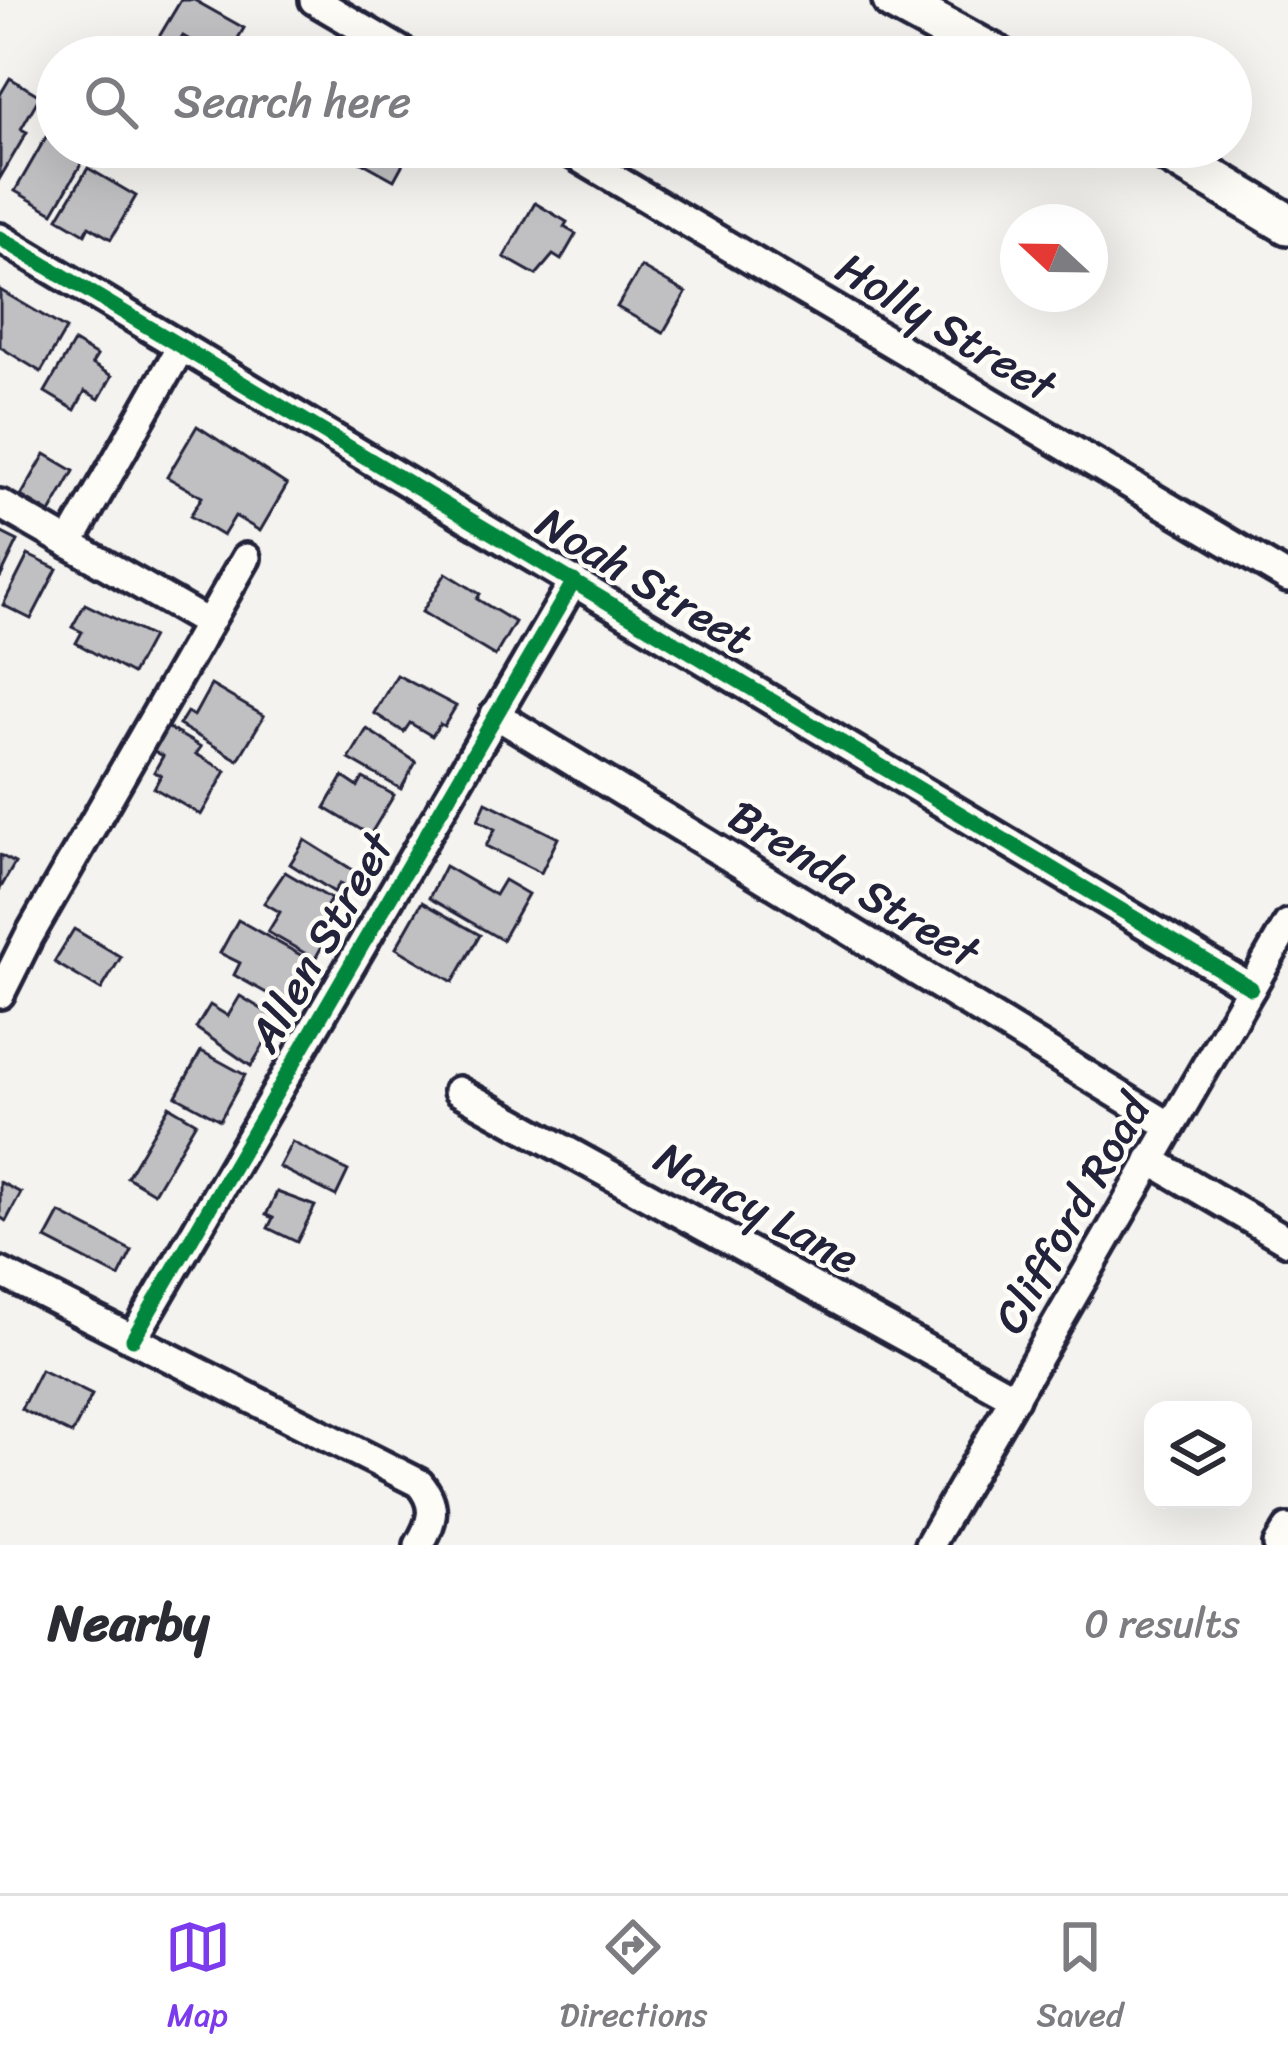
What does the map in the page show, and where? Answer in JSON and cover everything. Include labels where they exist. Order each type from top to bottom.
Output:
[{"type":"main road","points":[[892,0],[959,36]]},
{"type":"main road","points":[[1194,168],[1288,224]]},
{"type":"street","points":[[314,0],[375,36]]},
{"type":"street","name":"Holly Street","points":[[596,168],[1288,578]]},
{"type":"street","name":"Noah Street","points":[[0,238],[1252,988]]},
{"type":"street","points":[[69,544],[181,347]]},
{"type":"street","points":[[0,505],[207,623]]},
{"type":"street","points":[[0,994],[245,558]]},
{"type":"street","name":"Allen Street","points":[[133,1340],[574,581]]},
{"type":"street","name":"Brenda Street","points":[[495,714],[1170,1126]]},
{"type":"street","name":"Clifford Road","points":[[929,1545],[1288,924]]},
{"type":"street","name":"Nancy Lane","points":[[458,1091],[1015,1398]]},
{"type":"street","points":[[1150,1160],[1288,1241]]},
{"type":"street","points":[[0,1272],[419,1484],[429,1495],[432,1522],[419,1545]]},
{"type":"street","points":[[1278,1545],[1288,1529]]},
{"type":"building","points":[[181,0],[194,0],[244,28],[239,36],[160,36]]},
{"type":"building","points":[[10,78],[36,94],[36,103],[21,129],[27,132],[0,178],[0,95]]},
{"type":"building","points":[[36,154],[36,168],[79,168],[53,213],[15,191]]},
{"type":"building","points":[[88,168],[136,196],[111,239],[89,226],[85,234],[58,218]]},
{"type":"building","points":[[372,168],[401,168],[394,180]]},
{"type":"building","points":[[535,203],[567,222],[564,227],[576,234],[561,260],[553,255],[536,275],[504,257]]},
{"type":"building","points":[[641,267],[686,293],[663,333],[617,307]]},
{"type":"building","points":[[0,290],[66,329],[41,372],[0,347]]},
{"type":"building","points":[[74,342],[97,356],[92,364],[112,376],[99,399],[85,391],[75,410],[45,392]]},
{"type":"building","points":[[197,426],[287,485],[260,531],[235,516],[223,536],[190,516],[202,497],[167,477]]},
{"type":"building","points":[[45,454],[74,471],[50,513],[21,496]]},
{"type":"building","points":[[0,532],[18,541],[0,578]]},
{"type":"building","points":[[28,555],[57,569],[31,619],[3,605]]},
{"type":"building","points":[[446,573],[515,622],[495,656],[422,612]]},
{"type":"building","points":[[85,604],[152,637],[132,674],[76,643],[82,632],[72,627]]},
{"type":"building","points":[[397,675],[456,706],[432,736],[410,723],[404,732],[374,713]]},
{"type":"building","points":[[211,685],[264,716],[238,760],[179,725],[187,712],[194,716]]},
{"type":"building","points":[[165,726],[201,747],[196,754],[226,771],[201,815],[154,788],[161,775],[154,772],[163,756],[152,750]]},
{"type":"building","points":[[367,729],[416,762],[401,789],[349,759]]},
{"type":"building","points":[[343,777],[358,787],[363,778],[394,795],[370,835],[325,808]]},
{"type":"building","points":[[486,802],[558,838],[541,873],[486,846],[495,829],[478,820]]},
{"type":"building","points":[[305,840],[356,872],[346,887],[340,883],[334,892],[290,864]]},
{"type":"building","points":[[0,855],[15,863],[0,889]]},
{"type":"building","points":[[445,866],[495,895],[504,880],[528,894],[502,940],[429,898]]},
{"type":"building","points":[[285,872],[331,899],[324,911],[332,915],[326,926],[331,930],[315,959],[268,932],[280,912],[264,903]]},
{"type":"building","points":[[422,902],[480,935],[453,982],[396,948]]},
{"type":"building","points":[[238,920],[315,963],[288,1005],[234,975],[240,963],[220,953]]},
{"type":"building","points":[[74,929],[121,957],[101,990],[54,962]]},
{"type":"building","points":[[240,996],[278,1019],[275,1024],[281,1028],[270,1044],[266,1041],[251,1066],[196,1028],[210,1005],[228,1016]]},
{"type":"building","points":[[201,1051],[245,1075],[220,1120],[176,1096]]},
{"type":"building","points":[[169,1106],[196,1122],[154,1193],[127,1177]]},
{"type":"building","points":[[292,1142],[348,1171],[336,1196],[279,1167]]},
{"type":"building","points":[[0,1182],[21,1193],[6,1221],[0,1217]]},
{"type":"building","points":[[277,1192],[315,1206],[297,1242],[268,1228],[273,1218],[266,1215]]},
{"type":"building","points":[[60,1213],[132,1251],[119,1277],[46,1239]]},
{"type":"building","points":[[41,1370],[92,1395],[72,1434],[21,1409]]},
{"type":"cycle path","points":[[0,238],[1251,988]]},
{"type":"cycle path","points":[[133,1339],[574,581]]}]
